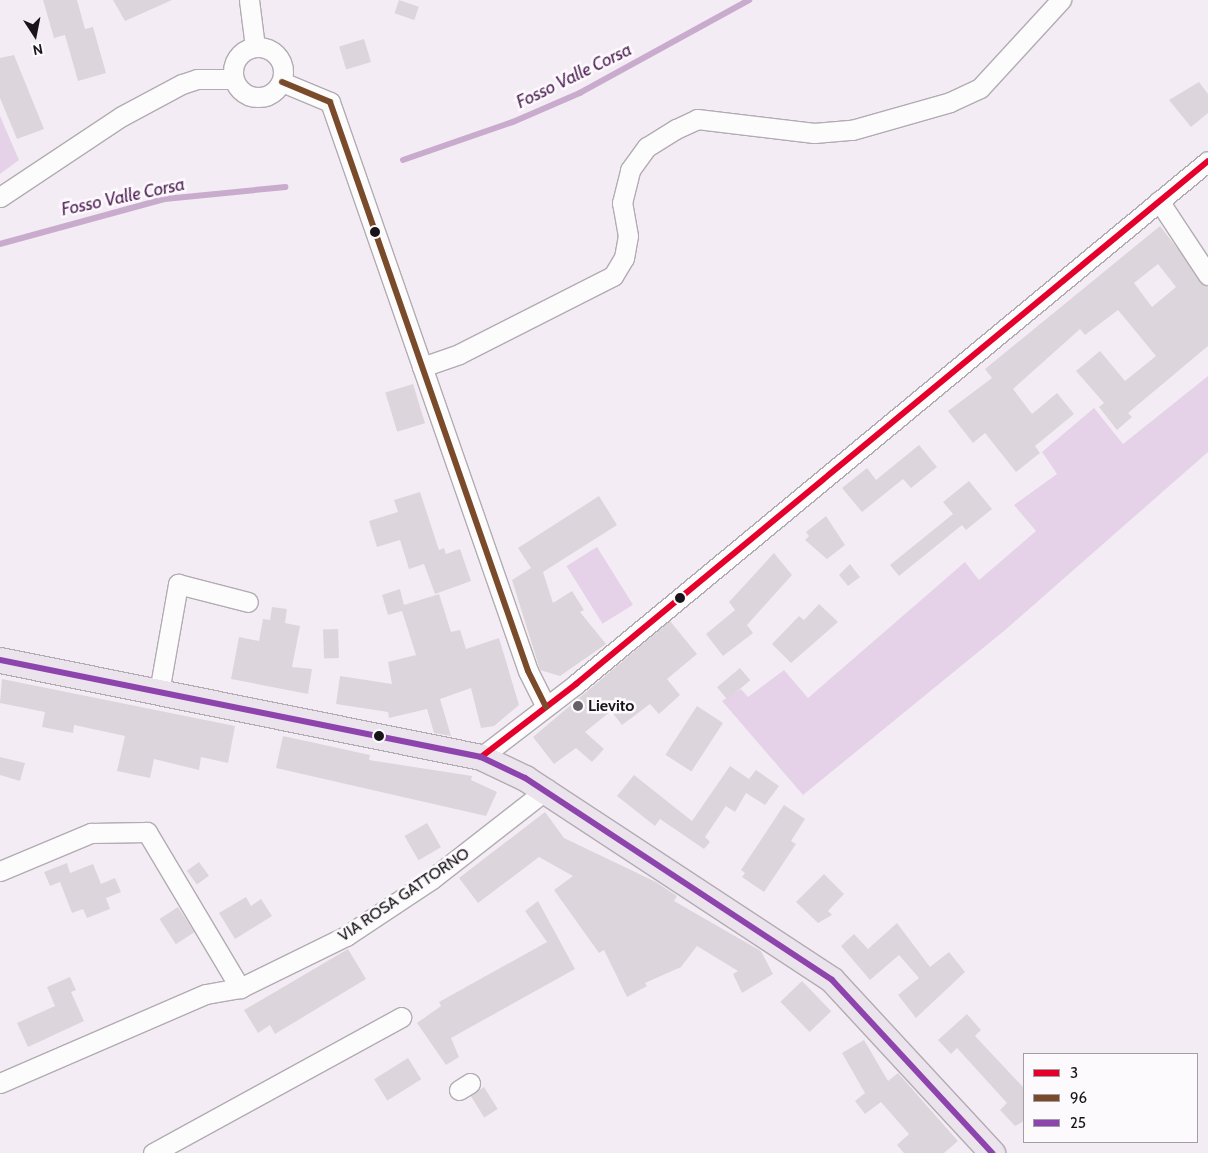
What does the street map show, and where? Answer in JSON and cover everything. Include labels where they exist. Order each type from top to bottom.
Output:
[{"type":"main road","points":[[0,660],[481,757],[547,790],[832,980],[992,1153]]},
{"type":"street","points":[[249,0],[254,47]]},
{"type":"street","points":[[422,367],[459,354],[613,276],[627,243],[622,203],[630,170],[647,147],[676,129],[697,120],[814,133],[852,130],[950,102],[980,88],[1061,0]]},
{"type":"street","points":[[254,47],[270,49],[281,60],[282,82],[271,94],[256,98],[242,92],[233,79],[234,62],[254,47]]},
{"type":"street","points":[[0,197],[122,116],[182,84],[197,79],[233,79]]},
{"type":"street","points":[[282,82],[330,102],[528,671],[546,707]]},
{"type":"street","points":[[481,757],[775,528],[1208,161]]},
{"type":"street","points":[[1159,201],[1208,275]]},
{"type":"street","points":[[158,692],[178,584],[248,602]]},
{"type":"street","name":"VIA ROSA GATTORNO","points":[[0,1083],[206,994],[240,988],[346,936],[432,879],[547,790]]},
{"type":"street","points":[[0,871],[91,833],[147,832],[240,988]]},
{"type":"street","points":[[153,1153],[407,1020]]},
{"type":"shaded area","points":[[0,116],[19,160],[0,174]]},
{"type":"shaded area","points":[[1208,376],[1208,452],[1004,631],[803,795],[722,701],[741,689],[748,697],[784,670],[808,698],[965,562],[979,580],[1036,531],[1014,505],[1057,474],[1042,452],[1094,408],[1123,444]]},
{"type":"shaded area","points":[[597,547],[633,605],[603,624],[566,566]]},
{"type":"building","points":[[43,0],[77,0],[85,29],[93,27],[106,73],[78,81],[65,35],[54,38]]},
{"type":"building","points":[[113,0],[172,0],[125,21]]},
{"type":"building","points":[[399,0],[419,7],[414,20],[394,13]]},
{"type":"building","points":[[364,39],[371,62],[346,70],[339,47]]},
{"type":"building","points":[[14,55],[44,129],[17,139],[0,98],[0,58]]},
{"type":"building","points":[[1199,82],[1208,94],[1208,113],[1191,127],[1169,100]]},
{"type":"building","points":[[1160,226],[1208,288],[1208,346],[1128,413],[1132,417],[1117,430],[1099,407],[1104,403],[1076,371],[1100,351],[1125,381],[1156,356],[1118,310],[1085,335],[1080,329],[1013,389],[1032,414],[1057,393],[1074,414],[1035,446],[1040,453],[1016,472],[985,433],[973,443],[948,411],[992,378],[985,369]],"holes":[[[1158,264],[1176,287],[1152,307],[1134,283]]]},
{"type":"building","points":[[413,384],[425,423],[397,432],[385,392]]},
{"type":"building","points":[[919,445],[937,467],[911,488],[903,479],[862,512],[842,488],[867,468],[876,480]]},
{"type":"building","points":[[969,481],[992,509],[966,530],[962,525],[899,576],[890,565],[953,514],[943,502]]},
{"type":"building","points":[[420,492],[439,550],[444,548],[446,554],[460,549],[471,581],[435,594],[424,564],[409,569],[400,540],[377,547],[369,521],[398,512],[394,500]]},
{"type":"building","points":[[599,496],[617,525],[543,572],[553,603],[572,591],[584,610],[580,612],[606,644],[560,676],[540,670],[512,580],[531,568],[518,548]]},
{"type":"building","points":[[826,516],[845,545],[827,559],[805,540],[809,536],[806,532]]},
{"type":"building","points":[[774,553],[792,575],[747,625],[753,633],[723,656],[706,634],[735,610],[729,602]]},
{"type":"building","points":[[850,564],[860,577],[848,586],[839,575]]},
{"type":"building","points":[[400,589],[404,605],[439,594],[451,632],[460,630],[466,649],[499,638],[519,705],[494,726],[481,728],[471,688],[440,699],[451,736],[434,733],[427,709],[389,718],[388,712],[336,704],[340,676],[392,684],[388,662],[416,655],[402,611],[388,615],[382,595]]},
{"type":"building","points":[[819,604],[838,622],[791,663],[772,644],[799,616],[804,620]]},
{"type":"building","points":[[272,607],[287,609],[285,623],[300,626],[292,667],[312,669],[308,694],[231,679],[239,637],[259,641],[263,619],[270,620]]},
{"type":"building","points":[[670,621],[697,654],[667,679],[680,695],[659,714],[650,704],[622,725],[611,711],[585,732],[604,749],[592,762],[576,748],[554,764],[533,737]]},
{"type":"building","points":[[338,629],[339,658],[324,659],[323,630]]},
{"type":"building","points":[[740,668],[750,680],[727,700],[717,687]]},
{"type":"building","points":[[2,679],[235,726],[228,763],[201,757],[199,770],[154,759],[150,778],[117,771],[125,736],[74,725],[73,733],[42,727],[45,712],[0,703]]},
{"type":"building","points":[[697,706],[723,723],[691,772],[665,755]]},
{"type":"building","points":[[283,736],[370,755],[369,760],[472,776],[471,780],[497,792],[486,816],[276,768]]},
{"type":"building","points":[[0,757],[25,763],[20,781],[0,775]]},
{"type":"building","points":[[730,766],[749,779],[756,770],[779,786],[765,805],[746,793],[735,812],[726,806],[705,837],[710,842],[704,849],[660,819],[655,826],[617,796],[634,775],[692,821]]},
{"type":"building","points":[[784,805],[805,819],[791,841],[796,844],[764,892],[742,877],[745,873],[741,870]]},
{"type":"building","points":[[545,812],[564,838],[656,882],[677,896],[674,901],[761,951],[773,974],[742,993],[733,974],[738,971],[697,946],[681,967],[645,983],[647,986],[627,997],[604,950],[599,953],[554,890],[573,876],[539,857],[478,903],[459,878]]},
{"type":"building","points":[[427,823],[441,847],[418,860],[404,836]]},
{"type":"building","points":[[199,862],[209,876],[197,885],[187,871]]},
{"type":"building","points":[[67,863],[70,873],[93,864],[101,884],[115,878],[121,892],[106,898],[110,909],[87,918],[83,909],[72,913],[60,882],[50,886],[44,872]]},
{"type":"building","points":[[824,874],[844,894],[828,911],[832,915],[818,923],[796,902]]},
{"type":"building","points":[[246,897],[251,906],[261,899],[272,916],[235,939],[219,913]]},
{"type":"building","points":[[538,901],[575,969],[451,1038],[459,1057],[446,1065],[417,1023],[441,1006],[439,1002],[547,942],[525,911]]},
{"type":"building","points":[[178,907],[194,932],[176,944],[160,919]]},
{"type":"building","points":[[897,923],[930,967],[949,952],[965,972],[916,1018],[898,995],[919,978],[899,955],[870,980],[841,946],[854,934],[868,949]]},
{"type":"building","points":[[348,949],[366,979],[275,1034],[270,1025],[258,1033],[244,1010]]},
{"type":"building","points":[[70,977],[76,990],[71,992],[84,1021],[28,1047],[17,1023],[55,1006],[47,987]]},
{"type":"building","points":[[802,981],[831,1011],[810,1032],[780,1002]]},
{"type":"building","points":[[967,1014],[981,1030],[975,1036],[1023,1087],[1023,1122],[1015,1126],[1000,1110],[1007,1103],[957,1048],[951,1054],[938,1040]]},
{"type":"building","points":[[864,1040],[888,1081],[898,1073],[958,1141],[944,1153],[904,1153],[897,1145],[909,1134],[881,1102],[865,1114],[855,1101],[865,1093],[842,1053]]},
{"type":"building","points":[[408,1058],[421,1079],[387,1100],[374,1079]]},
{"type":"building","points":[[484,1087],[498,1109],[484,1118],[470,1095]]},
{"type":"waterway","name":"Fosso Valle Corsa","points":[[403,160],[513,122],[580,93],[749,0]]},
{"type":"waterway","name":"Fosso Valle Corsa","points":[[0,244],[165,199],[285,187]]},
{"type":"transit line","name":"96","points":[[282,82],[330,102],[528,671],[546,707]]},
{"type":"transit line","name":"3","points":[[481,757],[576,684],[1208,161]]},
{"type":"transit line","name":"25","points":[[0,660],[481,757],[525,778],[832,980],[992,1153]]},
{"type":"place","name":"Lievito","points":[[578,706]]}]
